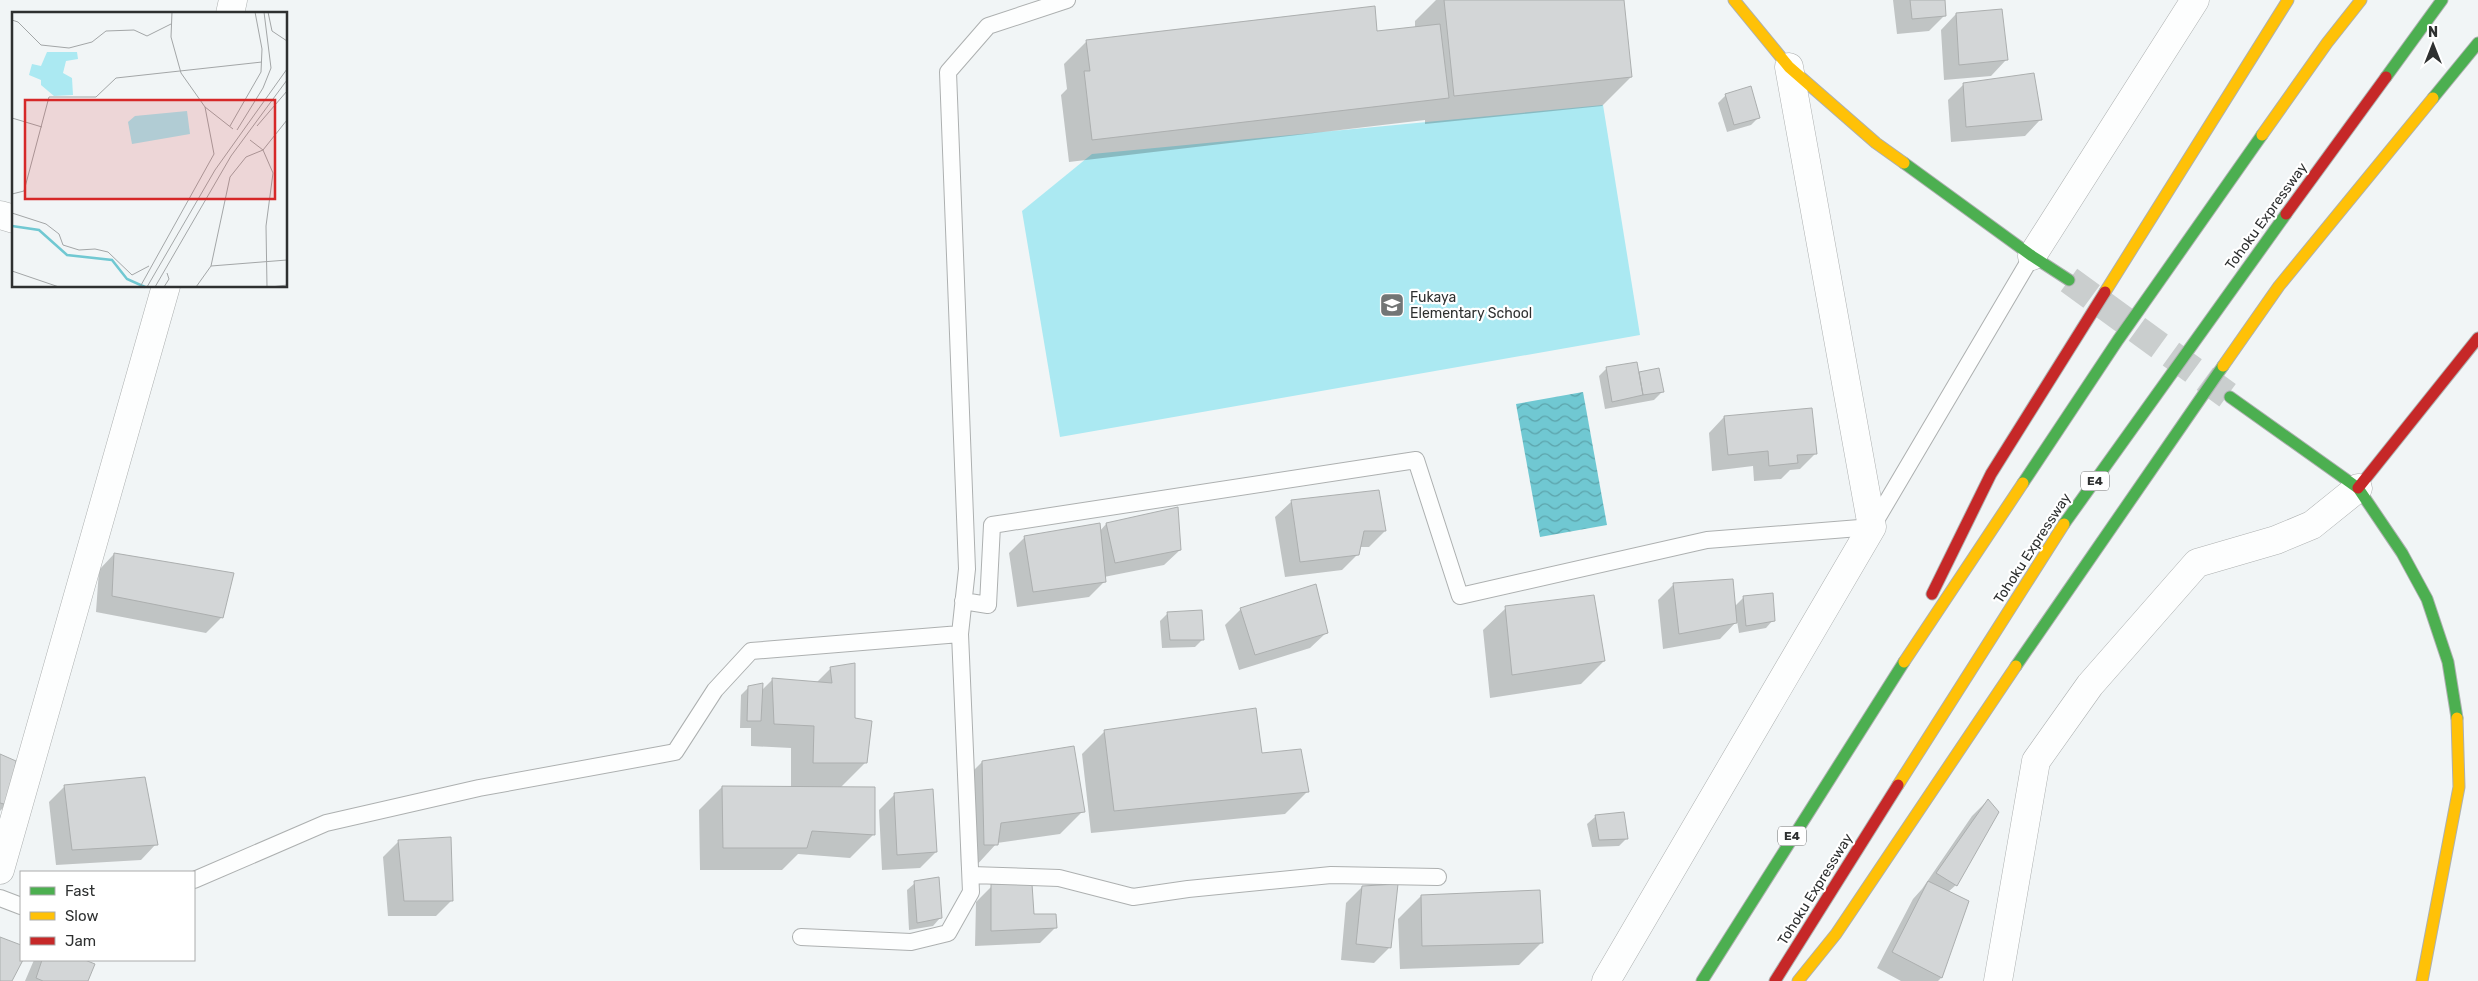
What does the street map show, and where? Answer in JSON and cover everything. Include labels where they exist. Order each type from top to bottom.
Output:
[{"type":"main road","points":[[1734,0],[1789,67],[1876,143],[2068,280]]},
{"type":"main road","points":[[1884,692],[1991,474],[2288,0]]},
{"type":"main road","name":"E4","points":[[1702,981],[1884,692],[2118,340],[2327,43],[2361,0]]},
{"type":"main road","name":"Tohoku Expressway","points":[[1775,981],[2046,550],[2156,393],[2442,0]]},
{"type":"main road","points":[[1798,981],[1836,934],[1970,732],[2279,286],[2478,43]]},
{"type":"main road","points":[[2358,488],[2478,338]]},
{"type":"main road","points":[[2230,397],[2358,488],[2402,553],[2426,599],[2448,662],[2458,722],[2459,787],[2422,981]]},
{"type":"street","points":[[2032,256],[2196,0]]},
{"type":"street","points":[[1606,981],[1872,527],[1789,67]]},
{"type":"street","points":[[0,870],[165,288]]},
{"type":"street","points":[[1998,981],[2036,761],[2090,685],[2197,563],[2276,540],[2312,525],[2358,488]]},
{"type":"lane","points":[[801,937],[911,942],[948,933],[972,892],[960,634],[967,569],[948,72],[988,26],[1067,0]]},
{"type":"lane","points":[[963,601],[988,605],[992,524],[1416,460],[1460,596],[1707,540],[1872,527],[2032,256]]},
{"type":"lane","points":[[195,880],[326,823],[479,788],[675,752],[715,690],[750,651],[960,634]]},
{"type":"lane","points":[[971,875],[1059,878],[1134,897],[1188,889],[1331,875],[1438,877]]},
{"type":"lane","points":[[0,898],[20,906]]},
{"type":"shaded area","points":[[1603,105],[1640,335],[1060,437],[1022,211],[1092,154]]},
{"type":"water","points":[[1583,392],[1607,525],[1540,537],[1516,404]]},
{"type":"building","points":[[1444,0],[1624,0],[1632,77],[1454,96]]},
{"type":"building","points":[[1910,0],[1945,0],[1946,16],[1912,19]]},
{"type":"building","points":[[1375,6],[1377,31],[1440,24],[1449,98],[1092,140],[1084,71],[1090,71],[1086,40]]},
{"type":"building","points":[[2002,9],[2008,60],[1959,65],[1956,13]]},
{"type":"building","points":[[2034,73],[2042,120],[1966,127],[1963,83]]},
{"type":"building","points":[[1751,86],[1760,118],[1734,125],[1725,94]]},
{"type":"building","points":[[1637,362],[1643,395],[1612,402],[1606,367]]},
{"type":"building","points":[[1659,368],[1664,392],[1643,395],[1639,372]]},
{"type":"building","points":[[1812,408],[1817,454],[1797,455],[1798,463],[1769,466],[1768,451],[1728,455],[1724,416]]},
{"type":"building","points":[[1379,490],[1386,531],[1364,531],[1359,555],[1300,562],[1291,500]]},
{"type":"building","points":[[1178,507],[1181,550],[1115,563],[1106,523]]},
{"type":"building","points":[[1100,523],[1106,582],[1033,592],[1024,536]]},
{"type":"building","points":[[114,553],[234,573],[223,618],[112,596]]},
{"type":"building","points":[[1733,579],[1737,623],[1679,634],[1673,583]]},
{"type":"building","points":[[1316,584],[1328,633],[1255,655],[1240,608]]},
{"type":"building","points":[[1773,593],[1775,621],[1746,626],[1743,596]]},
{"type":"building","points":[[1594,595],[1605,661],[1512,675],[1505,606]]},
{"type":"building","points":[[1202,610],[1204,640],[1170,640],[1167,612]]},
{"type":"building","points":[[855,663],[855,718],[872,721],[867,763],[813,763],[814,726],[774,724],[772,678],[832,683],[830,667]]},
{"type":"building","points":[[763,683],[761,721],[747,721],[748,686]]},
{"type":"building","points":[[1256,708],[1262,753],[1301,749],[1309,792],[1114,811],[1104,730]]},
{"type":"building","points":[[1074,746],[1085,812],[1001,823],[998,845],[984,845],[982,761]]},
{"type":"building","points":[[0,754],[16,761],[8,805],[0,803]]},
{"type":"building","points":[[145,777],[158,845],[72,850],[64,785]]},
{"type":"building","points":[[722,786],[875,787],[875,835],[812,831],[807,848],[723,848]]},
{"type":"building","points":[[933,789],[937,852],[897,855],[894,793]]},
{"type":"building","points":[[1988,799],[1999,812],[1957,886],[1936,873]]},
{"type":"building","points":[[1624,812],[1628,839],[1599,840],[1595,815]]},
{"type":"building","points":[[451,837],[453,901],[404,901],[398,840]]},
{"type":"building","points":[[939,877],[942,918],[917,923],[914,881]]},
{"type":"building","points":[[1928,881],[1969,901],[1942,978],[1892,952]]},
{"type":"building","points":[[991,884],[1032,884],[1034,914],[1056,914],[1057,928],[991,931]]},
{"type":"building","points":[[1398,884],[1391,948],[1356,944],[1362,886]]},
{"type":"building","points":[[1540,890],[1543,943],[1422,946],[1421,895]]},
{"type":"building","points":[[0,937],[20,945],[20,961],[22,961],[12,981],[0,981]]},
{"type":"building","points":[[42,961],[88,961],[95,964],[88,981],[43,981],[36,978]]},
{"type":"tunnel","points":[[2069,280],[2230,397]]},
{"type":"traffic: fast","points":[[2386,77],[2442,0]]},
{"type":"traffic: fast","points":[[2433,98],[2478,43]]},
{"type":"traffic: fast","points":[[2023,483],[2118,340],[2262,135]]},
{"type":"traffic: fast","points":[[1904,163],[2032,256],[2069,280]]},
{"type":"traffic: fast","points":[[2064,524],[2286,214]]},
{"type":"traffic: fast","points":[[2016,666],[2223,366]]},
{"type":"traffic: fast","points":[[2230,397],[2358,488],[2402,553],[2427,599],[2448,662],[2457,718]]},
{"type":"traffic: fast","points":[[1702,981],[1904,662]]},
{"type":"traffic: slow","points":[[1734,0],[1789,67],[1876,143],[1904,163]]},
{"type":"traffic: slow","points":[[2105,292],[2288,0]]},
{"type":"traffic: slow","points":[[2262,135],[2327,43],[2361,0]]},
{"type":"traffic: slow","points":[[2223,366],[2279,286],[2433,98]]},
{"type":"traffic: slow","points":[[1904,662],[2023,483]]},
{"type":"traffic: slow","points":[[1898,785],[2064,524]]},
{"type":"traffic: slow","points":[[1798,981],[1836,934],[2016,666]]},
{"type":"traffic: slow","points":[[2422,981],[2459,787],[2457,718]]},
{"type":"traffic: jam","points":[[2286,214],[2386,77]]},
{"type":"traffic: jam","points":[[1932,594],[1991,474],[2105,292]]},
{"type":"traffic: jam","points":[[2358,488],[2478,338]]},
{"type":"traffic: jam","points":[[1775,981],[1898,785]]},
{"type":"place","name":"Fukaya Elementary School","points":[[1392,305]]}]
